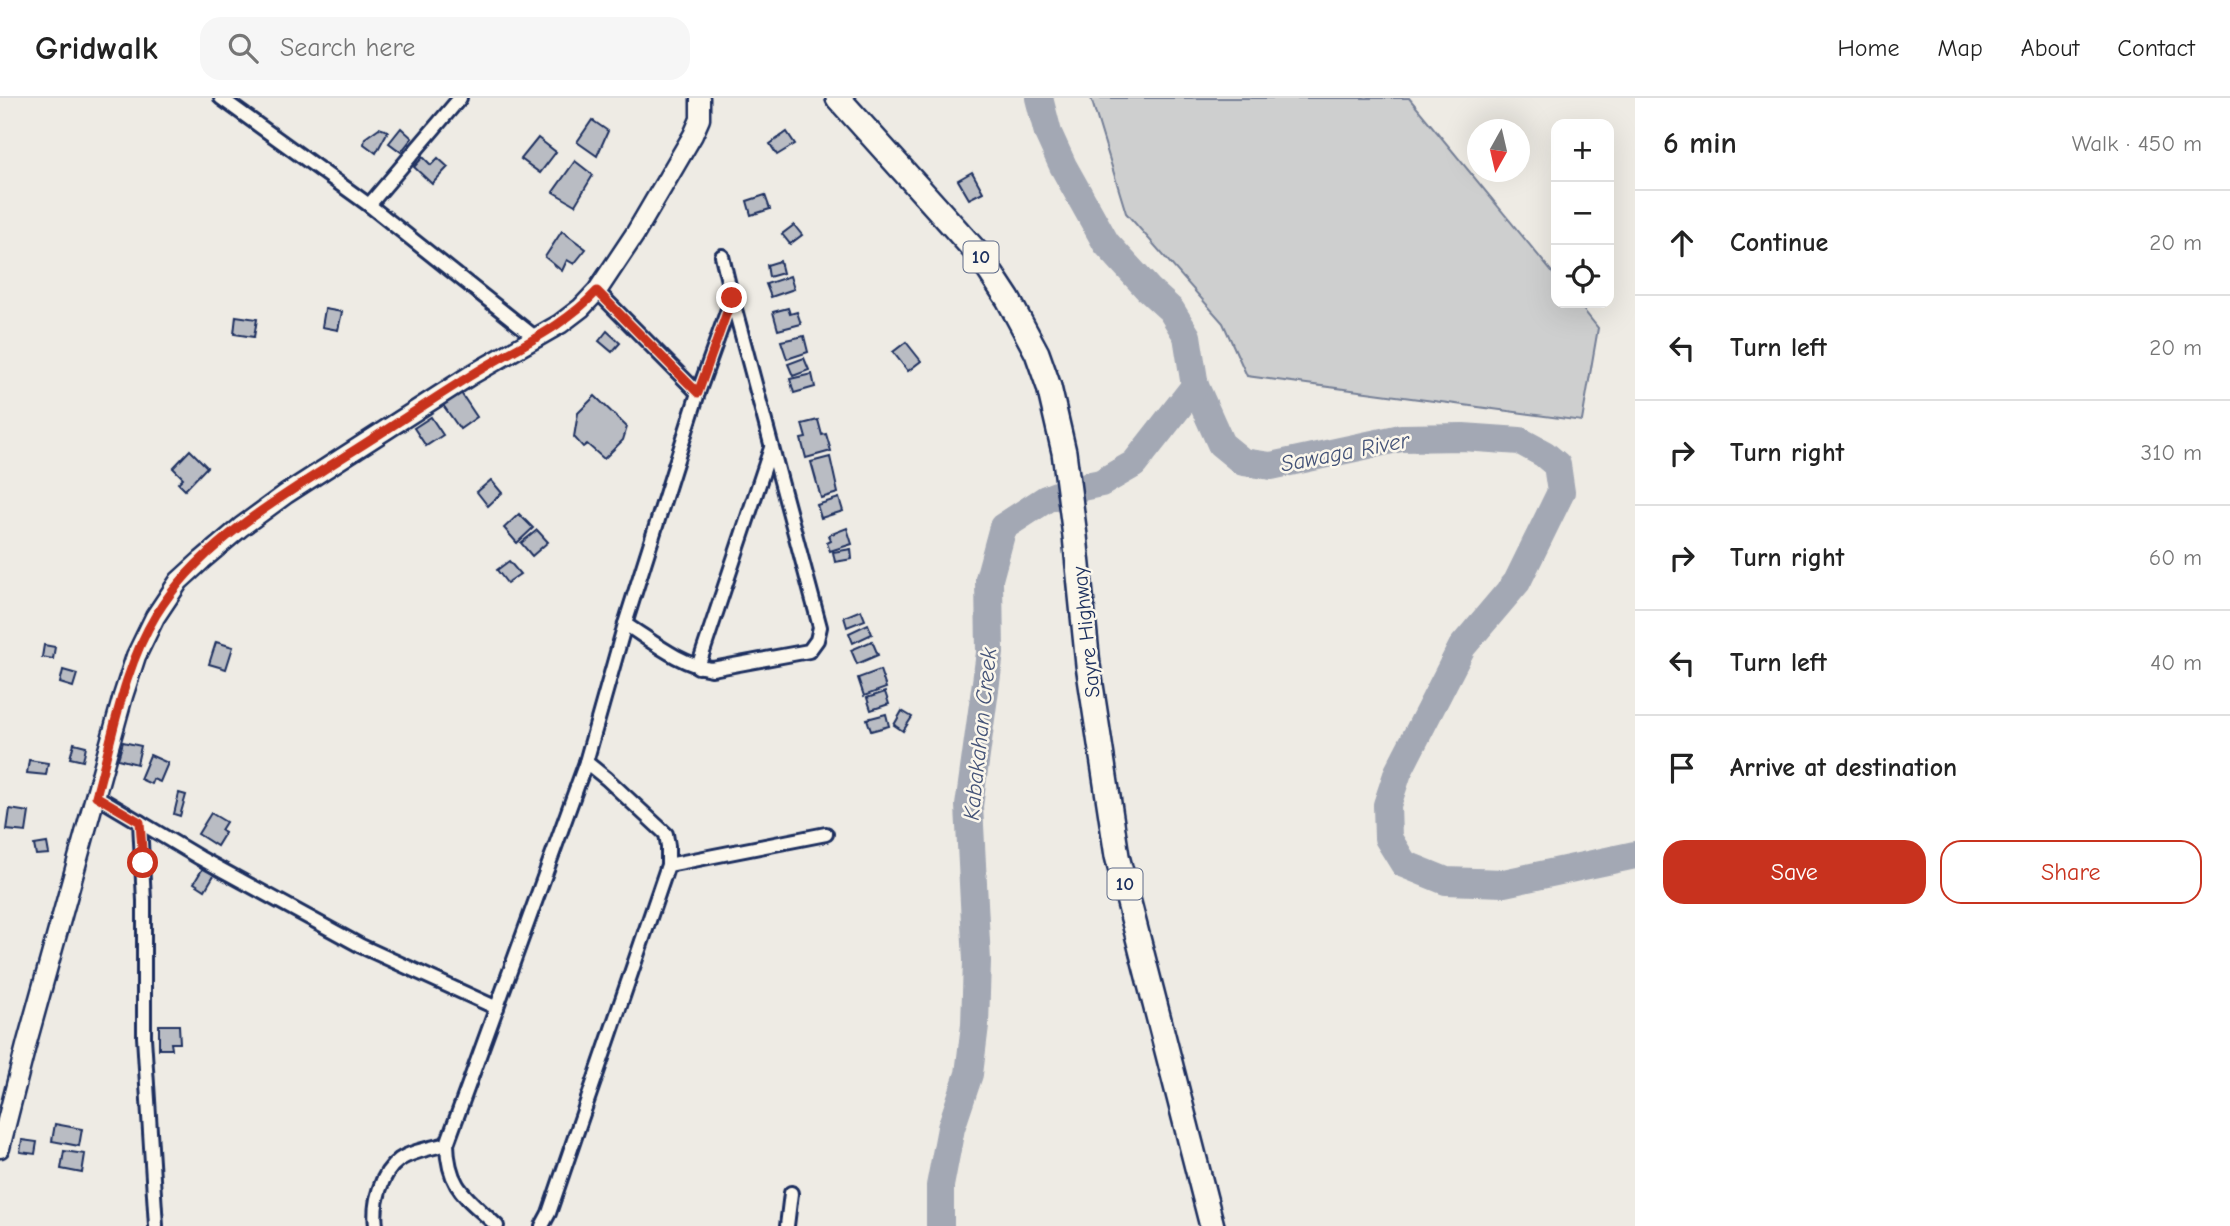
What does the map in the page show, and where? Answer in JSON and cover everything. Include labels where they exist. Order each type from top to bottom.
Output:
[{"type":"highway","name":"Sayre Highway","points":[[838,98],[979,255],[1008,299],[1037,353],[1049,387],[1064,452],[1088,665],[1117,856],[1212,1226]]},
{"type":"street","points":[[221,98],[369,205],[536,338]]},
{"type":"street","points":[[369,205],[460,98]]},
{"type":"street","points":[[0,1148],[30,1030],[136,656],[155,617],[179,581],[241,527],[286,494],[471,375],[571,316],[597,291],[635,234],[694,135],[700,119],[699,98]]},
{"type":"street","points":[[625,624],[698,667],[712,669],[790,656],[809,650],[817,640],[820,627],[722,256]]},
{"type":"street","points":[[597,291],[698,393]]},
{"type":"street","points":[[497,1226],[454,1184],[447,1164],[447,1144],[586,762],[625,624],[698,393],[732,298]]},
{"type":"street","points":[[698,667],[772,447]]},
{"type":"street","points":[[542,1226],[549,1213],[668,865],[666,834],[586,762]]},
{"type":"street","points":[[96,796],[361,946],[496,1008]]},
{"type":"street","points":[[140,822],[144,901],[144,1037],[156,1226]]},
{"type":"street","points":[[668,865],[827,834]]},
{"type":"street","points":[[376,1226],[376,1202],[386,1176],[399,1160],[447,1144]]},
{"type":"street","points":[[787,1226],[791,1193]]},
{"type":"shaded area","points":[[1091,98],[1409,98],[1467,169],[1467,182],[1478,182],[1551,271],[1551,308],[1582,308],[1598,328],[1582,421],[1247,376],[1223,323],[1126,213]]},
{"type":"building","points":[[592,120],[608,131],[597,156],[577,142]]},
{"type":"building","points":[[379,128],[388,131],[376,153],[364,144],[365,138]]},
{"type":"building","points":[[401,128],[412,138],[401,152],[389,143]]},
{"type":"building","points":[[787,132],[795,144],[777,155],[770,144]]},
{"type":"building","points":[[538,138],[556,152],[540,173],[521,159]]},
{"type":"building","points":[[423,157],[431,165],[438,158],[448,167],[432,184],[414,167]]},
{"type":"building","points":[[575,161],[593,175],[575,205],[553,192]]},
{"type":"building","points":[[972,172],[983,192],[969,199],[958,180]]},
{"type":"building","points":[[765,195],[770,209],[751,215],[747,201]]},
{"type":"building","points":[[794,225],[802,235],[790,244],[782,234]]},
{"type":"building","points":[[562,231],[586,249],[574,264],[567,260],[562,271],[545,257]]},
{"type":"building","points":[[780,261],[783,273],[769,277],[767,265]]},
{"type":"building","points":[[790,276],[794,289],[771,297],[766,284]]},
{"type":"building","points":[[788,308],[790,314],[797,312],[801,324],[778,330],[773,312]]},
{"type":"building","points":[[325,309],[342,312],[338,330],[322,327]]},
{"type":"building","points":[[236,316],[257,319],[254,337],[234,334]]},
{"type":"building","points":[[607,331],[620,343],[612,352],[599,341]]},
{"type":"building","points":[[804,336],[808,352],[787,359],[781,341]]},
{"type":"building","points":[[906,342],[921,361],[908,371],[893,352]]},
{"type":"building","points":[[804,358],[809,370],[793,376],[788,364]]},
{"type":"building","points":[[812,374],[815,387],[794,393],[790,379]]},
{"type":"building","points":[[461,393],[477,417],[460,429],[443,405]]},
{"type":"building","points":[[595,396],[627,427],[623,440],[604,459],[587,444],[583,447],[574,437],[578,413]]},
{"type":"building","points":[[431,417],[443,435],[426,446],[414,428]]},
{"type":"building","points":[[818,420],[822,435],[826,434],[831,451],[806,458],[801,439],[806,438],[802,424]]},
{"type":"building","points":[[190,450],[207,467],[185,490],[178,483],[183,478],[173,468]]},
{"type":"building","points":[[830,457],[838,493],[821,498],[811,462]]},
{"type":"building","points":[[491,480],[502,493],[488,506],[477,492]]},
{"type":"building","points":[[839,498],[843,511],[821,518],[817,505]]},
{"type":"building","points":[[519,514],[533,528],[517,543],[504,528]]},
{"type":"building","points":[[847,528],[852,544],[830,551],[827,543],[831,541],[829,535]]},
{"type":"building","points":[[537,530],[548,542],[532,556],[521,543]]},
{"type":"building","points":[[851,549],[852,559],[835,562],[833,552]]},
{"type":"building","points":[[509,561],[520,574],[507,583],[497,570]]},
{"type":"building","points":[[861,610],[865,620],[847,627],[844,617]]},
{"type":"building","points":[[868,624],[872,634],[853,643],[849,633]]},
{"type":"building","points":[[872,641],[878,655],[857,664],[851,650]]},
{"type":"building","points":[[216,642],[233,647],[226,669],[209,664]]},
{"type":"building","points":[[44,645],[55,647],[53,659],[42,657]]},
{"type":"building","points":[[63,670],[77,674],[73,687],[60,683]]},
{"type":"building","points":[[880,670],[886,688],[864,696],[858,678]]},
{"type":"building","points":[[885,692],[889,704],[871,710],[867,698]]},
{"type":"building","points":[[902,711],[912,717],[903,731],[894,725]]},
{"type":"building","points":[[886,714],[889,726],[871,731],[867,719]]},
{"type":"building","points":[[123,742],[141,746],[137,764],[118,759]]},
{"type":"building","points":[[74,743],[86,746],[83,761],[70,758]]},
{"type":"building","points":[[150,755],[168,763],[160,782],[153,779],[151,784],[140,779]]},
{"type":"building","points":[[29,760],[48,763],[46,775],[27,773]]},
{"type":"building","points":[[179,793],[186,795],[180,816],[174,814]]},
{"type":"building","points":[[10,809],[29,812],[26,832],[7,830]]},
{"type":"building","points":[[211,813],[226,822],[221,830],[225,833],[217,846],[198,834]]},
{"type":"building","points":[[47,843],[49,854],[36,855],[34,845]]},
{"type":"building","points":[[203,868],[214,875],[205,890],[194,883]]},
{"type":"building","points":[[159,1025],[179,1025],[180,1043],[171,1043],[172,1049],[159,1049]]},
{"type":"building","points":[[55,1124],[82,1129],[79,1146],[52,1141]]},
{"type":"building","points":[[22,1140],[37,1142],[35,1154],[20,1152]]},
{"type":"building","points":[[64,1151],[85,1154],[82,1173],[61,1169]]},
{"type":"waterway","name":"Sawaga River","points":[[1039,98],[1048,133],[1063,166],[1106,243],[1171,310],[1187,336],[1195,386],[1221,444],[1243,462],[1271,466],[1401,438],[1463,437],[1520,441],[1544,454],[1557,465],[1561,492],[1517,582],[1462,647],[1398,772],[1387,805],[1388,838],[1404,864],[1446,881],[1504,883],[1635,855]]},
{"type":"waterway","name":"Kabakahan Creek","points":[[940,1226],[940,1186],[951,1128],[969,1074],[975,1025],[977,961],[969,806],[990,653],[989,579],[1003,527],[1046,499],[1072,489],[1101,483],[1134,464],[1195,386]]},
{"type":"route","points":[[143,863],[140,822],[96,796],[136,656],[155,617],[179,581],[241,527],[286,494],[471,375],[561,324],[582,308],[597,291],[698,393],[732,298]]}]
